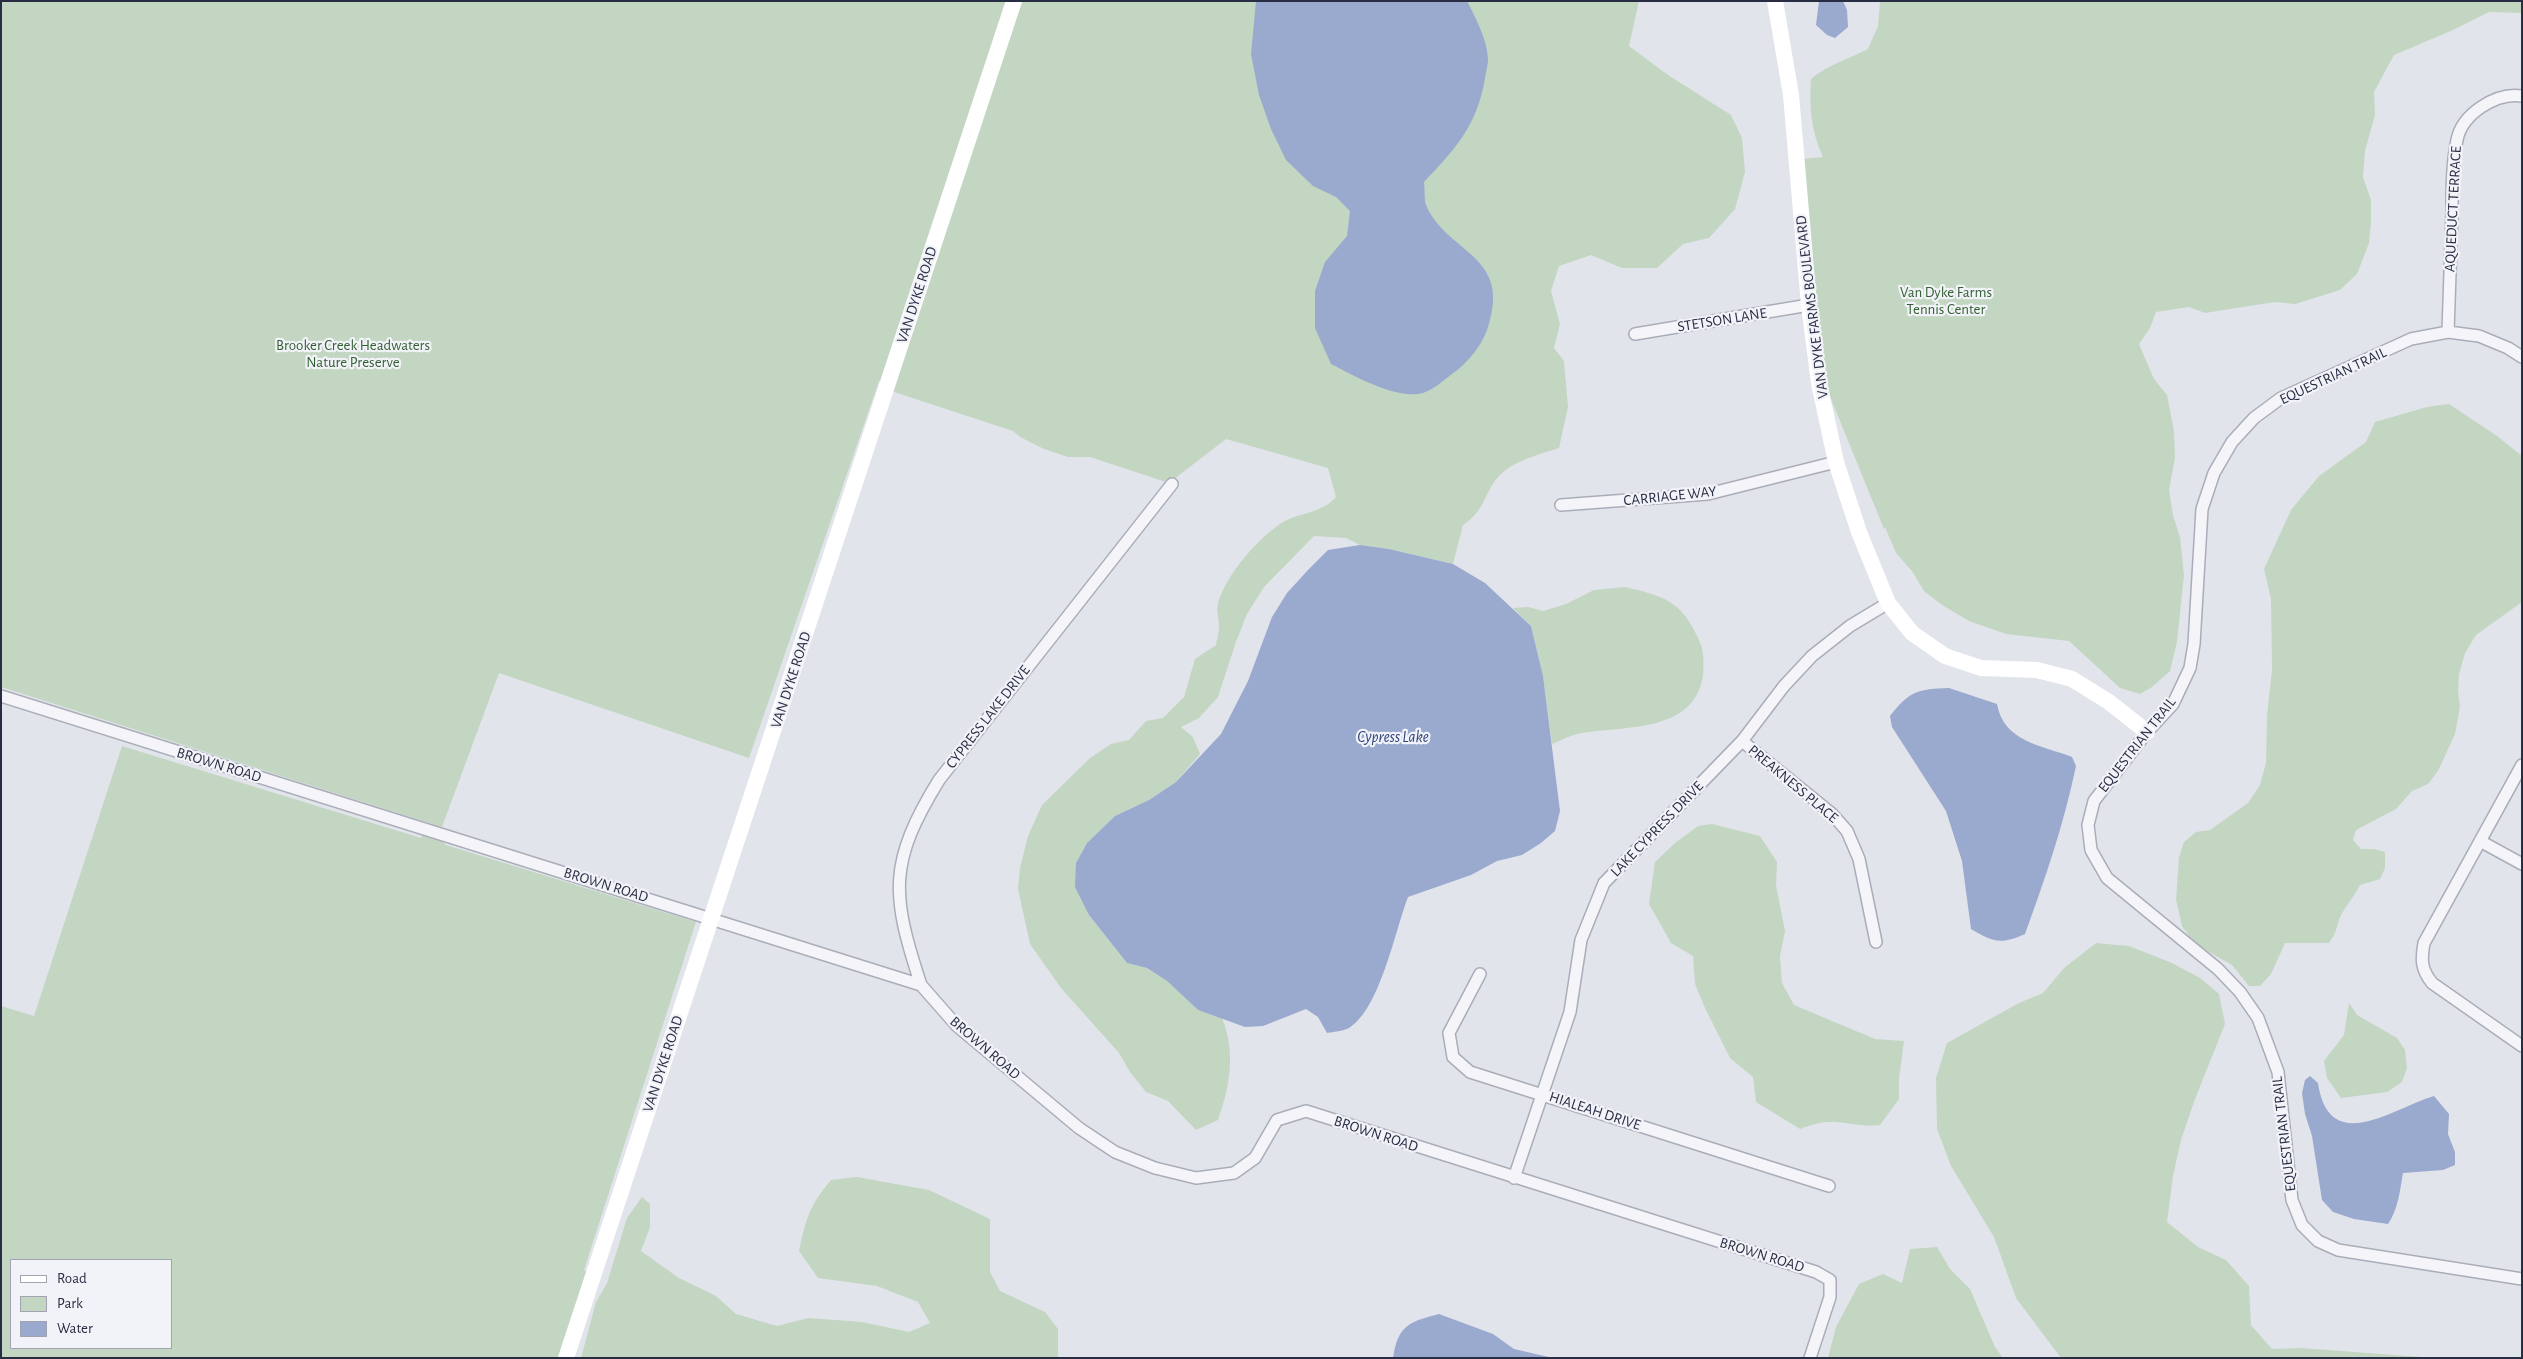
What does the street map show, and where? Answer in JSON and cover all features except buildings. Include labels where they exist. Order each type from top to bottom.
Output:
[{"type":"main road","name":"VAN DYKE ROAD","points":[[566,1358],[1014,1]]},
{"type":"main road","name":"VAN DYKE FARMS BOULEVARD","points":[[1775,1],[1791,95],[1809,305],[1819,383],[1836,462],[1858,532],[1888,603],[1912,633],[1945,656],[1981,668],[2037,670],[2072,679],[2110,702],[2147,732]]},
{"type":"street","name":"AQUEDUCT TERRACE","points":[[2448,332],[2452,188],[2457,138],[2467,120],[2482,106],[2498,98],[2522,96]]},
{"type":"street","name":"STETSON LANE","points":[[1635,334],[1809,305]]},
{"type":"street","name":"EQUESTRIAN TRAIL","points":[[2522,358],[2508,348],[2479,336],[2448,332],[2412,339],[2281,398],[2254,418],[2232,442],[2214,472],[2202,509],[2194,644],[2190,668],[2172,704],[2147,732],[2094,801],[2088,825],[2091,850],[2107,878],[2218,969],[2240,992],[2258,1018],[2278,1072],[2292,1200],[2302,1225],[2318,1241],[2338,1250],[2522,1279]]},
{"type":"street","name":"CARRIAGE WAY","points":[[1561,506],[1708,494],[1836,462]]},
{"type":"street","name":"CYPRESS LAKE DRIVE","points":[[921,985],[904,930],[899,906],[898,880],[902,856],[919,812],[939,780],[1172,484]]},
{"type":"street","name":"LAKE CYPRESS DRIVE","points":[[1514,1178],[1540,1094],[1570,1012],[1581,940],[1604,883],[1742,741],[1784,686],[1812,656],[1850,626],[1888,603]]},
{"type":"street","name":"BROWN ROAD","points":[[1,696],[921,985],[957,1026],[1079,1128],[1115,1152],[1155,1168],[1196,1178],[1234,1173],[1255,1158],[1276,1120],[1306,1111],[1816,1272],[1830,1280],[1830,1297],[1810,1358]]},
{"type":"street","name":"PREAKNESS PLACE","points":[[1742,741],[1832,814],[1847,831],[1859,859],[1876,942]]},
{"type":"street","points":[[2522,766],[2424,943],[2420,961],[2424,973],[2432,982],[2522,1046]]},
{"type":"street","points":[[2480,841],[2522,864]]},
{"type":"street","name":"HIALEAH DRIVE","points":[[1480,974],[1449,1033],[1453,1057],[1470,1072],[1828,1186]]},
{"type":"green space","name":"Brooker Creek Headwaters Nature Preserve","points":[[1,1],[1008,1],[883,382],[879,381],[749,758],[499,673],[442,827],[1,687]]},
{"type":"green space","points":[[1021,1],[1639,1],[1629,46],[1668,75],[1731,115],[1742,138],[1745,172],[1735,209],[1709,238],[1683,244],[1657,268],[1622,268],[1591,255],[1559,266],[1551,291],[1560,324],[1554,348],[1564,361],[1568,407],[1559,448],[1514,464],[1496,479],[1476,513],[1463,525],[1453,564],[1389,549],[1360,545],[1346,538],[1314,536],[1264,587],[1247,614],[1218,697],[1199,718],[1181,727],[1193,737],[1200,754],[1176,782],[1149,800],[1115,816],[1087,843],[1076,863],[1089,915],[1127,963],[1147,968],[1167,981],[1198,1010],[1222,1018],[1229,1044],[1230,1057],[1226,1095],[1218,1120],[1196,1130],[1168,1101],[1146,1092],[1130,1072],[1119,1053],[1061,988],[1030,944],[1018,889],[1020,868],[1028,836],[1042,805],[1090,758],[1111,744],[1129,740],[1146,721],[1163,718],[1184,697],[1195,659],[1216,645],[1219,628],[1217,609],[1222,592],[1228,580],[1254,546],[1285,521],[1325,506],[1336,497],[1328,468],[1226,439],[1169,483],[1090,457],[1068,457],[1044,449],[1020,437],[1013,431],[891,391]]},
{"type":"green space","name":"Van Dyke Farms Tennis Center","points":[[1880,1],[2522,1],[2522,13],[2489,12],[2453,30],[2394,55],[2374,92],[2375,115],[2365,151],[2363,177],[2371,200],[2369,243],[2357,274],[2340,290],[2295,304],[2275,302],[2205,313],[2189,307],[2156,312],[2150,328],[2139,344],[2154,379],[2167,395],[2174,431],[2175,458],[2169,490],[2173,515],[2180,537],[2184,575],[2177,642],[2170,671],[2152,687],[2140,694],[2120,688],[2069,641],[2006,634],[1969,621],[1942,605],[1924,591],[1912,571],[1896,553],[1885,527],[1884,529],[1822,377],[1802,159],[1823,157],[1816,138],[1812,118],[1810,99],[1811,79],[1831,66],[1868,49],[1878,26]]},
{"type":"green space","points":[[2449,404],[2497,436],[2522,456],[2522,602],[2476,635],[2465,653],[2459,674],[2458,691],[2460,707],[2455,734],[2438,771],[2428,784],[2412,791],[2396,809],[2356,830],[2353,840],[2361,849],[2374,849],[2385,852],[2385,868],[2380,879],[2360,885],[2341,914],[2329,943],[2285,943],[2271,974],[2260,986],[2249,986],[2232,965],[2192,940],[2182,926],[2176,900],[2179,857],[2184,842],[2196,832],[2210,830],[2248,803],[2260,785],[2266,763],[2267,716],[2272,670],[2271,599],[2264,569],[2291,510],[2319,476],[2366,442],[2375,422],[2427,407]]},
{"type":"green space","points":[[1625,587],[1650,593],[1669,602],[1685,615],[1692,625],[1700,642],[1703,656],[1703,675],[1697,694],[1686,708],[1671,718],[1653,724],[1577,734],[1552,744],[1543,676],[1531,626],[1513,608],[1528,607],[1543,611],[1566,604],[1594,590]]},
{"type":"green space","points":[[122,746],[421,838],[423,833],[440,839],[446,845],[696,922],[584,1270],[588,1273],[560,1358],[1,1358],[1,1006],[34,1016]]},
{"type":"green space","points":[[1712,824],[1760,836],[1777,862],[1776,885],[1785,931],[1780,956],[1782,983],[1794,1005],[1875,1039],[1904,1041],[1899,1079],[1899,1099],[1880,1125],[1831,1122],[1800,1129],[1756,1102],[1753,1077],[1730,1058],[1695,984],[1693,956],[1671,943],[1649,904],[1655,862],[1675,843],[1698,826]]},
{"type":"green space","points":[[2096,943],[2129,946],[2172,963],[2200,978],[2219,994],[2225,1024],[2181,1140],[2173,1176],[2167,1222],[2198,1247],[2226,1260],[2249,1286],[2251,1325],[2272,1349],[2301,1348],[2435,1358],[2061,1358],[2016,1298],[1994,1237],[1951,1166],[1937,1129],[1936,1078],[1947,1043],[2019,1003],[2043,993],[2064,968]]},
{"type":"green space","points":[[2349,1003],[2357,1015],[2397,1038],[2405,1050],[2407,1068],[2402,1082],[2387,1092],[2341,1098],[2327,1078],[2324,1061],[2344,1035]]},
{"type":"green space","points":[[857,1177],[929,1190],[990,1219],[990,1272],[1000,1291],[1045,1312],[1058,1329],[1058,1358],[581,1358],[596,1302],[607,1283],[627,1218],[642,1197],[650,1204],[650,1227],[641,1251],[679,1278],[716,1296],[736,1314],[777,1326],[808,1318],[862,1322],[909,1332],[930,1323],[918,1302],[877,1286],[818,1278],[799,1251],[809,1213],[831,1180]]},
{"type":"green space","points":[[1937,1247],[1950,1269],[1970,1289],[1995,1347],[2003,1358],[1828,1358],[1836,1327],[1859,1284],[1883,1274],[1902,1283],[1910,1249]]},
{"type":"water","points":[[1256,1],[1467,1],[1477,22],[1486,44],[1488,59],[1477,110],[1464,135],[1424,182],[1426,205],[1436,221],[1484,269],[1491,284],[1493,303],[1486,333],[1474,353],[1458,370],[1427,392],[1412,394],[1388,390],[1331,364],[1315,328],[1315,291],[1325,262],[1347,236],[1350,211],[1336,197],[1313,186],[1286,160],[1271,129],[1259,95],[1251,54]]},
{"type":"water","points":[[1819,1],[1843,1],[1847,10],[1848,27],[1835,38],[1827,35],[1816,25]]},
{"type":"water","name":"Cypress Lake","points":[[1360,545],[1389,549],[1453,564],[1485,583],[1531,626],[1543,676],[1560,811],[1555,831],[1522,855],[1497,861],[1471,875],[1408,897],[1378,987],[1360,1018],[1349,1028],[1327,1033],[1318,1017],[1306,1009],[1263,1026],[1245,1027],[1198,1010],[1167,981],[1147,968],[1127,963],[1089,915],[1075,887],[1076,863],[1087,843],[1115,816],[1149,800],[1176,782],[1221,734],[1248,681],[1272,617],[1287,593],[1328,550]]},
{"type":"water","points":[[1949,688],[1997,704],[2001,717],[2007,727],[2036,745],[2072,757],[2076,766],[2054,851],[2025,934],[2010,940],[1991,939],[1971,929],[1962,861],[1946,811],[1892,727],[1890,716],[1909,696],[1929,689]]},
{"type":"water","points":[[2310,1076],[2318,1083],[2325,1106],[2335,1118],[2349,1123],[2366,1122],[2434,1096],[2449,1114],[2448,1134],[2455,1152],[2455,1165],[2443,1170],[2403,1173],[2400,1193],[2388,1224],[2354,1219],[2333,1212],[2322,1200],[2312,1136],[2305,1114],[2302,1093],[2305,1080]]},
{"type":"water","points":[[1439,1314],[1493,1334],[1514,1349],[1553,1358],[1393,1358],[1398,1338],[1407,1327],[1420,1320]]}]
